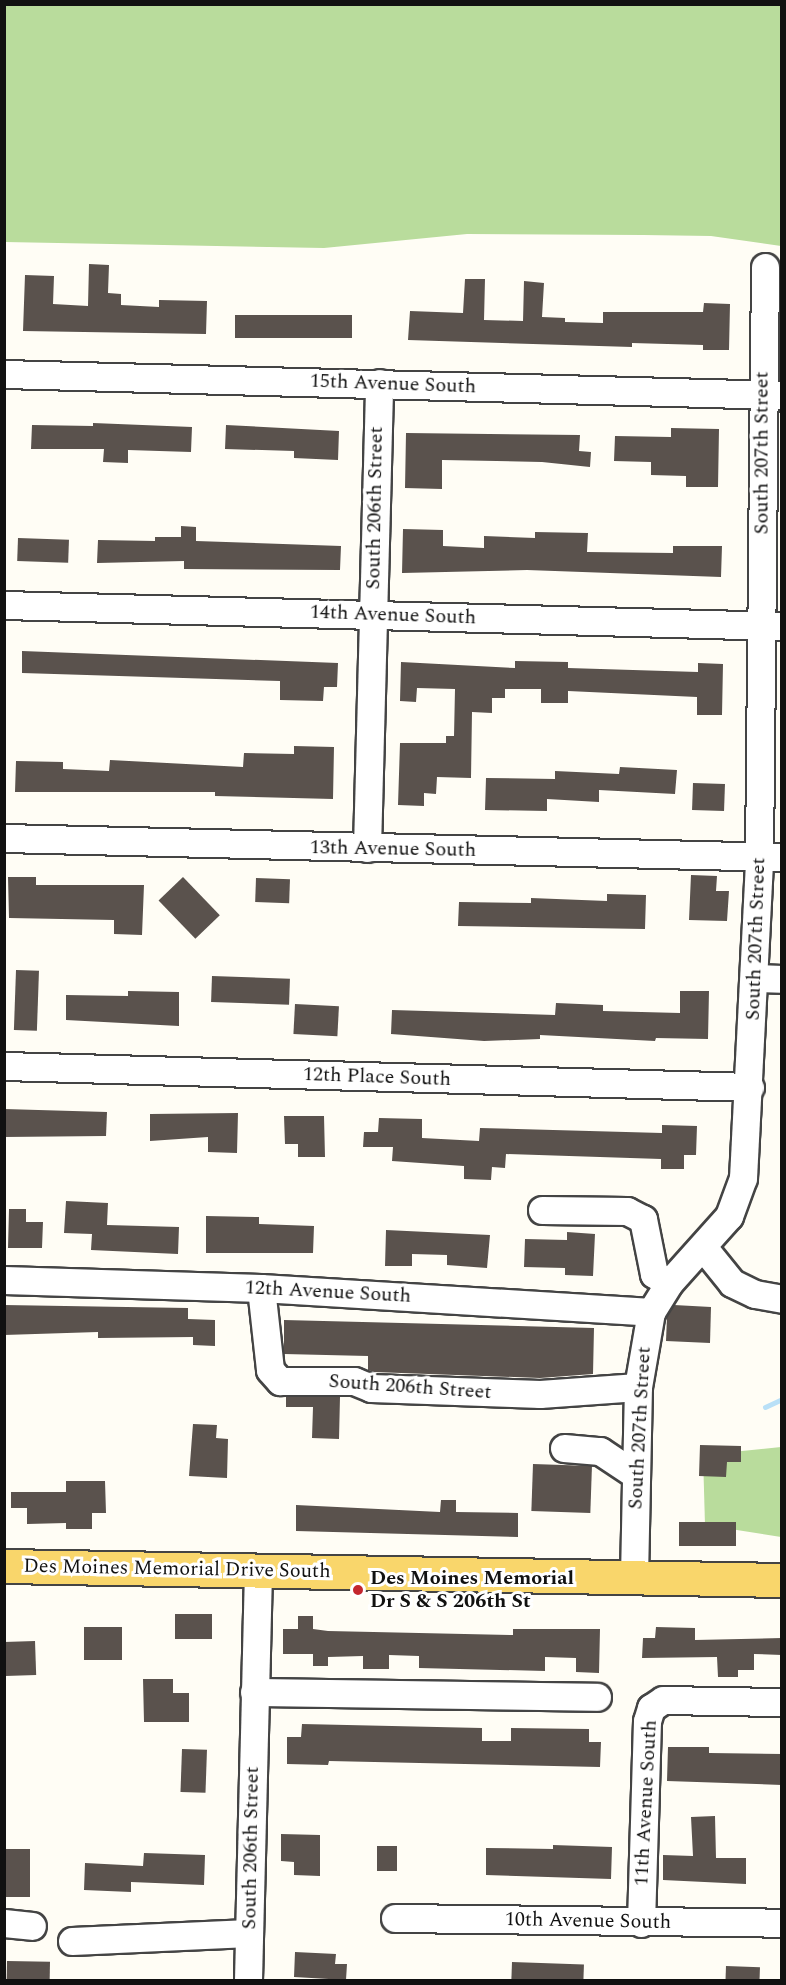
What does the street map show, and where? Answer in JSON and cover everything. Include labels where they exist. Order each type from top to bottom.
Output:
[{"type":"main road","name":"Des Moines Memorial Drive South","points":[[4,1566],[782,1580]]},
{"type":"street","name":"South 207th Street","points":[[634,1577],[638,1387],[651,1312],[669,1283],[703,1247],[738,1197],[750,1088],[769,978],[772,394],[765,267]]},
{"type":"street","name":"15th Avenue South","points":[[4,374],[772,394]]},
{"type":"street","name":"South 206th Street","points":[[367,848],[378,383]]},
{"type":"street","name":"14th Avenue South","points":[[4,605],[771,626]]},
{"type":"street","name":"13th Avenue South","points":[[4,838],[770,857]]},
{"type":"street","name":"12th Place South","points":[[4,1066],[750,1088]]},
{"type":"street","points":[[542,1210],[627,1211],[642,1219],[654,1274],[669,1283]]},
{"type":"street","points":[[703,1247],[732,1283],[755,1294],[782,1299]]},
{"type":"street","name":"12th Avenue South","points":[[4,1280],[261,1288],[651,1312]]},
{"type":"street","name":"South 206th Street","points":[[261,1288],[270,1370],[280,1380],[354,1381],[371,1388],[400,1390],[540,1394],[638,1387]]},
{"type":"street","points":[[564,1448],[600,1451],[636,1475]]},
{"type":"street","name":"South 206th Street","points":[[248,1980],[258,1572]]},
{"type":"street","points":[[254,1692],[597,1697]]},
{"type":"street","name":"11th Avenue South","points":[[641,1923],[647,1721],[651,1708],[663,1700],[782,1702]]},
{"type":"street","name":"10th Avenue South","points":[[395,1918],[641,1923],[782,1923]]},
{"type":"street","points":[[4,1923],[32,1926]]},
{"type":"street","points":[[72,1941],[249,1933]]},
{"type":"green space","points":[[4,5],[781,5],[781,246],[711,236],[467,234],[324,248],[5,242]]},
{"type":"green space","points":[[781,1447],[781,1537],[705,1525],[703,1455]]},
{"type":"building","points":[[89,264],[109,265],[108,293],[121,294],[121,305],[159,307],[159,300],[207,301],[206,334],[23,331],[25,275],[54,276],[53,304],[88,306]]},
{"type":"building","points":[[465,279],[485,279],[484,320],[523,321],[524,281],[544,283],[542,317],[565,318],[565,322],[603,323],[603,312],[703,312],[704,303],[730,304],[729,350],[703,350],[703,345],[632,343],[632,347],[408,340],[410,311],[463,313]]},
{"type":"building","points":[[235,315],[352,315],[352,338],[235,338]]},
{"type":"building","points":[[93,423],[192,427],[191,452],[128,450],[128,463],[103,462],[104,449],[31,449],[32,425],[93,426]]},
{"type":"building","points":[[226,425],[339,431],[338,460],[294,458],[294,451],[225,449]]},
{"type":"building","points":[[671,428],[719,429],[718,487],[686,487],[686,476],[651,475],[651,462],[614,461],[615,436],[671,437]]},
{"type":"building","points":[[406,433],[580,435],[579,451],[591,452],[590,467],[542,462],[442,460],[442,489],[405,488]]},
{"type":"building","points":[[181,526],[196,527],[196,541],[341,546],[340,570],[184,569],[184,561],[97,563],[98,540],[155,541],[155,537],[181,537]]},
{"type":"building","points":[[403,529],[443,530],[443,546],[484,548],[484,536],[535,538],[535,532],[588,533],[587,552],[673,553],[673,546],[722,546],[721,577],[527,570],[402,573]]},
{"type":"building","points":[[18,538],[69,540],[68,563],[17,561]]},
{"type":"building","points":[[22,651],[338,663],[337,687],[324,687],[323,701],[280,700],[280,681],[22,673]]},
{"type":"building","points":[[515,661],[568,662],[568,668],[698,672],[698,663],[723,664],[722,715],[697,715],[697,697],[568,691],[568,703],[541,703],[541,689],[505,689],[505,698],[492,698],[492,713],[472,712],[471,778],[437,777],[436,794],[424,793],[424,806],[398,805],[400,743],[446,743],[446,736],[454,736],[455,689],[417,688],[416,702],[400,701],[401,662],[515,668]]},
{"type":"building","points":[[294,746],[334,747],[333,799],[215,796],[215,792],[15,792],[16,761],[63,762],[63,769],[109,771],[110,760],[243,767],[244,753],[294,754]]},
{"type":"building","points":[[620,767],[677,770],[675,794],[599,790],[599,802],[547,799],[547,811],[485,810],[486,778],[555,779],[555,771],[619,774]]},
{"type":"building","points":[[693,783],[725,784],[724,811],[692,810]]},
{"type":"building","points":[[691,875],[717,876],[716,891],[729,891],[727,921],[689,920]]},
{"type":"building","points":[[8,877],[36,877],[36,885],[144,885],[142,935],[114,934],[114,920],[9,918]]},
{"type":"building","points":[[183,877],[220,915],[195,939],[159,901]]},
{"type":"building","points":[[256,878],[290,879],[289,903],[255,902]]},
{"type":"building","points":[[607,894],[646,895],[645,929],[458,926],[459,902],[531,903],[531,898],[607,901]]},
{"type":"building","points":[[16,970],[39,971],[37,1031],[14,1030]]},
{"type":"building","points":[[212,976],[290,979],[289,1005],[211,1002]]},
{"type":"building","points":[[128,991],[179,992],[179,1026],[66,1020],[66,995],[128,996]]},
{"type":"building","points":[[680,991],[709,991],[708,1039],[656,1038],[655,1041],[540,1035],[540,1039],[484,1041],[391,1034],[392,1010],[555,1015],[556,1003],[603,1005],[603,1011],[680,1013]]},
{"type":"building","points":[[295,1004],[339,1006],[337,1036],[293,1034]]},
{"type":"building","points":[[4,1109],[107,1112],[106,1136],[4,1137]]},
{"type":"building","points":[[238,1113],[237,1153],[208,1152],[208,1137],[150,1141],[150,1114]]},
{"type":"building","points":[[284,1116],[324,1116],[325,1157],[298,1157],[298,1144],[285,1144]]},
{"type":"building","points":[[379,1118],[422,1119],[422,1138],[479,1141],[480,1128],[662,1133],[662,1125],[697,1126],[696,1155],[684,1155],[684,1169],[661,1169],[661,1159],[506,1154],[505,1168],[492,1167],[491,1180],[464,1179],[464,1166],[392,1161],[393,1147],[363,1147],[364,1132],[378,1132]]},
{"type":"building","points":[[66,1201],[108,1203],[107,1225],[179,1227],[178,1254],[91,1250],[92,1234],[64,1233]]},
{"type":"building","points":[[9,1209],[26,1209],[26,1222],[43,1222],[42,1248],[8,1248]]},
{"type":"building","points":[[206,1216],[259,1217],[259,1224],[314,1226],[313,1253],[206,1253]]},
{"type":"building","points":[[386,1230],[490,1235],[487,1268],[447,1265],[447,1255],[412,1254],[412,1266],[385,1266]]},
{"type":"building","points":[[567,1232],[595,1234],[593,1276],[565,1275],[565,1268],[524,1267],[525,1239],[567,1240]]},
{"type":"building","points":[[4,1305],[188,1308],[188,1319],[215,1320],[215,1346],[193,1345],[193,1337],[98,1338],[98,1332],[4,1335]]},
{"type":"building","points":[[674,1305],[711,1307],[710,1343],[666,1341],[667,1317]]},
{"type":"building","points":[[284,1320],[594,1328],[593,1374],[540,1378],[374,1372],[368,1370],[368,1356],[284,1354]]},
{"type":"building","points":[[286,1397],[340,1397],[339,1439],[312,1438],[313,1407],[286,1407]]},
{"type":"building","points":[[193,1424],[217,1425],[216,1438],[228,1439],[227,1478],[189,1476]]},
{"type":"building","points":[[700,1445],[741,1446],[741,1462],[727,1462],[726,1477],[699,1476]]},
{"type":"building","points":[[533,1464],[592,1466],[590,1513],[531,1511]]},
{"type":"building","points":[[66,1481],[105,1481],[106,1513],[92,1513],[92,1529],[66,1529],[66,1523],[27,1524],[27,1508],[11,1508],[11,1492],[66,1492]]},
{"type":"building","points":[[441,1500],[456,1500],[456,1512],[518,1513],[518,1537],[296,1531],[296,1505],[440,1512]]},
{"type":"building","points":[[679,1522],[736,1522],[736,1546],[679,1546]]},
{"type":"building","points":[[175,1614],[212,1614],[212,1639],[175,1639]]},
{"type":"building","points":[[298,1616],[313,1616],[313,1629],[328,1631],[513,1635],[513,1629],[600,1629],[599,1673],[576,1672],[576,1658],[545,1657],[545,1671],[419,1668],[419,1656],[389,1655],[389,1669],[363,1669],[363,1656],[328,1657],[328,1666],[313,1666],[313,1654],[283,1654],[283,1629],[298,1629]]},
{"type":"building","points":[[84,1627],[122,1627],[122,1660],[84,1660]]},
{"type":"building","points":[[656,1627],[695,1628],[695,1640],[782,1638],[782,1655],[754,1654],[754,1670],[738,1670],[738,1677],[718,1677],[717,1657],[642,1658],[643,1638],[655,1638]]},
{"type":"building","points":[[35,1641],[36,1675],[5,1676],[4,1642]]},
{"type":"building","points":[[143,1679],[173,1679],[173,1693],[189,1693],[189,1722],[144,1722]]},
{"type":"building","points":[[302,1724],[482,1728],[482,1741],[511,1741],[511,1728],[589,1729],[589,1742],[601,1742],[600,1767],[329,1761],[328,1765],[287,1764],[287,1737],[301,1737]]},
{"type":"building","points":[[668,1747],[709,1747],[709,1753],[782,1754],[782,1785],[667,1781]]},
{"type":"building","points":[[182,1749],[207,1750],[205,1793],[180,1792]]},
{"type":"building","points":[[715,1816],[716,1858],[746,1858],[746,1884],[663,1880],[663,1855],[693,1856],[691,1817]]},
{"type":"building","points":[[281,1834],[320,1835],[320,1876],[294,1875],[294,1862],[281,1861]]},
{"type":"building","points":[[553,1845],[612,1847],[611,1879],[486,1875],[486,1848],[553,1849]]},
{"type":"building","points":[[377,1846],[397,1846],[397,1871],[377,1871]]},
{"type":"building","points":[[5,1849],[30,1849],[30,1897],[5,1897]]},
{"type":"building","points":[[144,1853],[205,1855],[204,1885],[131,1882],[131,1892],[84,1890],[85,1863],[143,1866]]},
{"type":"building","points":[[295,1952],[336,1954],[335,1964],[347,1964],[346,1980],[294,1977]]},
{"type":"building","points":[[7,1961],[50,1962],[50,1980],[7,1980]]},
{"type":"building","points":[[512,1962],[584,1965],[583,1980],[511,1980]]},
{"type":"building","points":[[726,1966],[760,1967],[760,1980],[726,1980]]},
{"type":"waterway","points":[[765,1407],[782,1399]]},
{"type":"place","name":"Des Moines Memorial Dr S & S 206th St","points":[[358,1590]]}]
